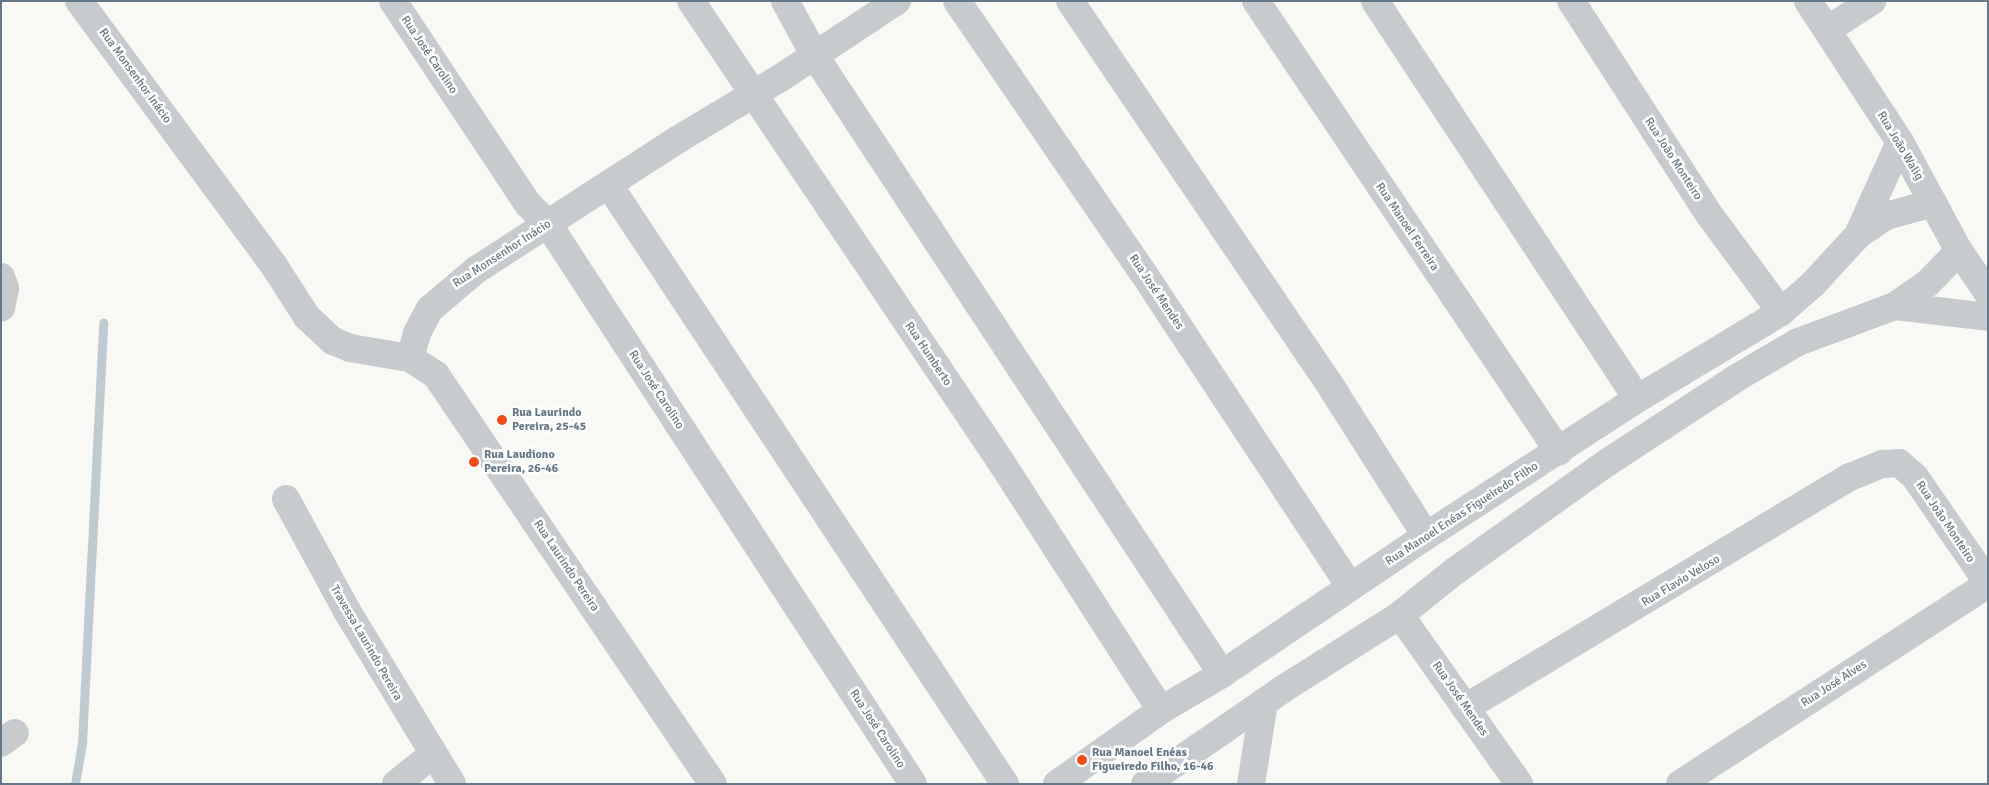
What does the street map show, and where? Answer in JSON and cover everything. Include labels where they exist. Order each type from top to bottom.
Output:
[{"type":"street","name":"Rua Monsenhor Inácio","points":[[79,1],[273,264],[307,317],[333,341],[350,348],[410,358],[417,333],[430,309],[448,290],[752,93],[815,56],[897,1]]},
{"type":"street","name":"Rua José Carolino","points":[[393,1],[528,204],[548,224],[913,784]]},
{"type":"street","name":"Rua Humberto","points":[[691,1],[1001,462],[1160,710]]},
{"type":"street","points":[[785,1],[815,56],[1222,674]]},
{"type":"street","name":"Rua José Mendes","points":[[957,1],[1142,271],[1350,587]]},
{"type":"street","points":[[1070,1],[1335,393],[1426,536]]},
{"type":"street","name":"Rua Manoel Ferreira","points":[[1256,1],[1559,452]]},
{"type":"street","points":[[1375,1],[1637,399]]},
{"type":"street","name":"Rua João Monteiro","points":[[1571,1],[1711,217],[1781,312]]},
{"type":"street","name":"Rua João Walig","points":[[1808,1],[1900,142],[1958,251],[1988,293]]},
{"type":"street","points":[[1828,30],[1872,1]]},
{"type":"street","points":[[1858,234],[1900,142]]},
{"type":"street","points":[[609,185],[1005,784]]},
{"type":"street","points":[[1858,234],[1886,216],[1933,202]]},
{"type":"street","name":"Rua Manoel Enéas Figueiredo Filho","points":[[1058,784],[1160,710],[1222,674],[1426,536],[1559,452],[1637,399],[1781,312],[1813,284],[1858,234]]},
{"type":"street","points":[[1145,784],[1264,702],[1400,614],[1455,571],[1605,464],[1738,377],[1798,342],[1895,306],[1927,284],[1958,251]]},
{"type":"street","points":[[1,277],[5,288],[1,308]]},
{"type":"street","points":[[1895,306],[1988,318]]},
{"type":"street","name":"Rua Laurindo Pereira","points":[[410,358],[436,375],[713,784]]},
{"type":"street","name":"Rua João Monteiro","points":[[1899,463],[1915,477],[1988,584]]},
{"type":"street","name":"Rua Flavio Veloso","points":[[1465,708],[1850,477],[1882,464],[1899,463]]},
{"type":"street","name":"Travessa Laurindo Pereira","points":[[286,500],[347,611],[452,784]]},
{"type":"street","name":"Rua José Alves","points":[[1680,784],[1988,584]]},
{"type":"street","name":"Rua José Mendes","points":[[1400,614],[1519,784]]},
{"type":"street","points":[[1251,784],[1264,702]]},
{"type":"street","points":[[396,784],[433,754]]},
{"type":"waterway","points":[[75,784],[82,743],[103,323]]},
{"type":"place","name":"Rua Laurindo Pereira, 25-45","points":[[502,420]]},
{"type":"place","name":"Rua Laudiono Pereira, 26-46","points":[[474,462]]},
{"type":"place","name":"Rua Manoel Enéas Figueiredo Filho, 16-46","points":[[1082,760]]}]
